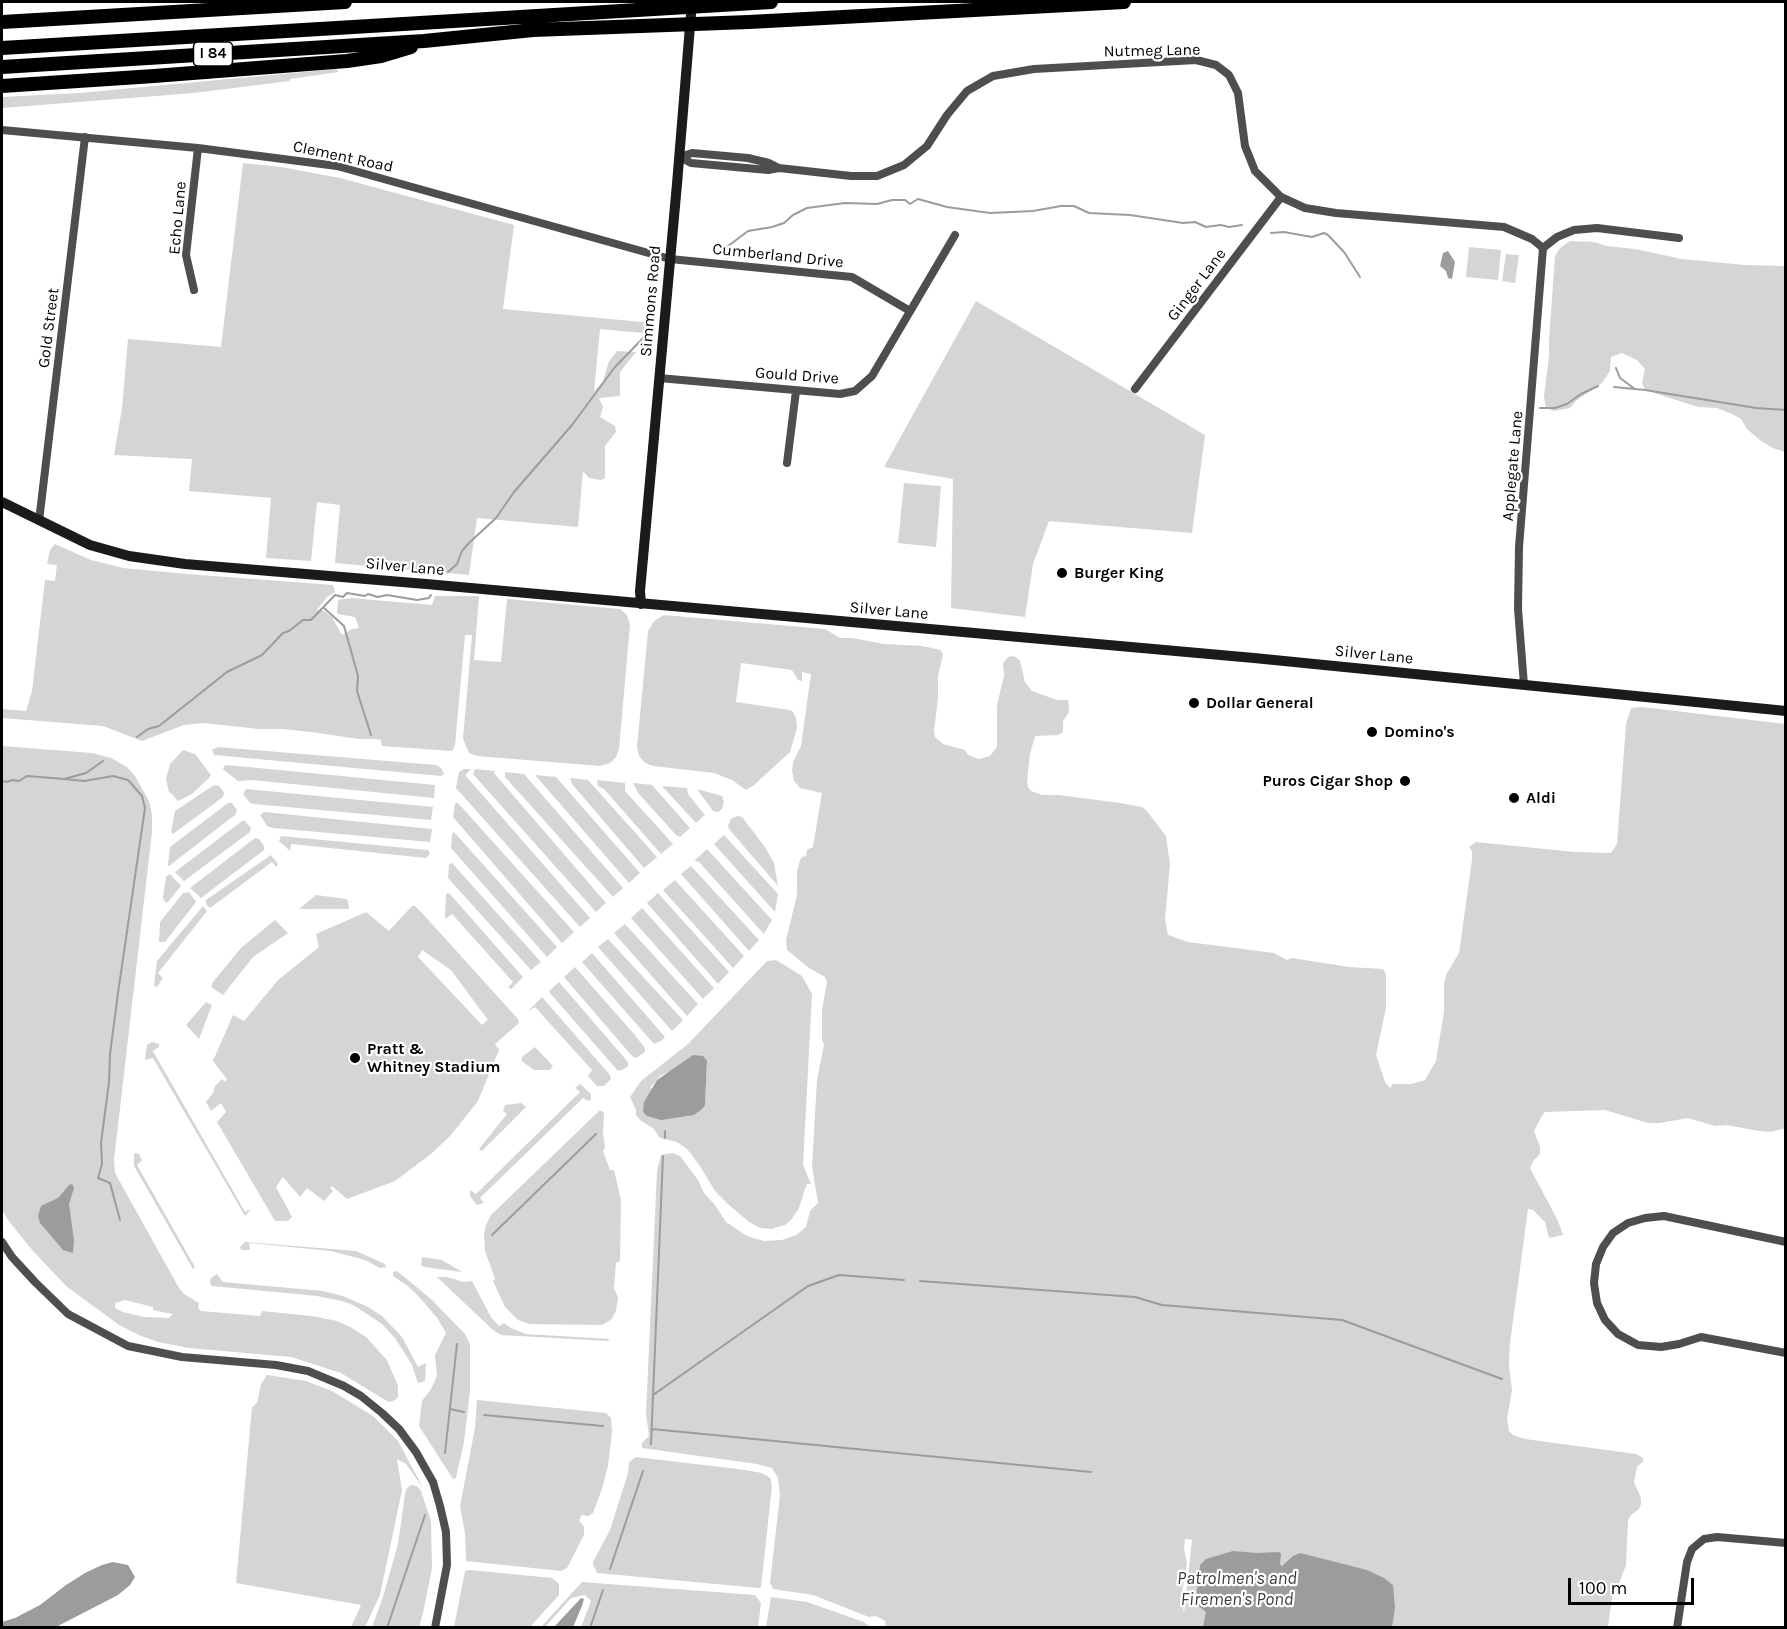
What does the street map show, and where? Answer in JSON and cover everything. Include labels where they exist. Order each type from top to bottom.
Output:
[{"type":"highway","points":[[2,22],[345,2]]},
{"type":"highway","points":[[2,39],[619,6],[771,2]]},
{"type":"highway","name":"I 84","points":[[2,67],[424,42],[533,30],[749,22],[1124,2]]},
{"type":"highway","points":[[533,30],[601,16],[619,6]]},
{"type":"highway","points":[[2,48],[619,6]]},
{"type":"highway","points":[[2,86],[354,60],[396,52],[424,42]]},
{"type":"main road","name":"Simmons Road","points":[[641,604],[640,591],[692,2]]},
{"type":"main road","name":"Silver Lane","points":[[2,502],[90,545],[129,556],[185,564],[1254,658],[1785,711]]},
{"type":"street","name":"Nutmeg Lane","points":[[680,157],[691,163],[761,165],[768,170],[779,168],[877,176],[904,165],[927,146],[947,115],[967,91],[993,76],[1034,69],[1196,60],[1216,65],[1229,75],[1238,93],[1245,146],[1255,171],[1281,197],[1305,208],[1336,213],[1504,227],[1532,238],[1543,248]]},
{"type":"street","name":"Clement Road","points":[[2,130],[198,148],[337,166],[670,259]]},
{"type":"street","name":"Gold Street","points":[[39,521],[85,137]]},
{"type":"street","name":"Echo Lane","points":[[194,290],[186,255],[198,148]]},
{"type":"street","name":"Ginger Lane","points":[[1135,389],[1281,197]]},
{"type":"street","points":[[1543,248],[1557,237],[1574,230],[1597,228],[1679,238]]},
{"type":"street","name":"Gould Drive","points":[[659,378],[840,394],[855,391],[872,376],[956,235]]},
{"type":"street","name":"Applegate Lane","points":[[1524,685],[1518,609],[1519,547],[1543,248]]},
{"type":"street","name":"Cumberland Drive","points":[[670,259],[852,277],[910,311]]},
{"type":"street","points":[[787,463],[796,391]]},
{"type":"street","points":[[1785,1242],[1664,1216],[1645,1218],[1621,1227],[1608,1240],[1596,1264],[1594,1283],[1597,1303],[1605,1320],[1618,1334],[1638,1345],[1673,1346],[1701,1336],[1785,1353]]},
{"type":"street","points":[[2,1242],[34,1282],[68,1314],[128,1346],[182,1358],[276,1365],[308,1371],[344,1386],[382,1413],[399,1429],[416,1452],[433,1482],[440,1506],[446,1532],[447,1564],[435,1628]]},
{"type":"street","points":[[1677,1628],[1687,1562],[1692,1549],[1704,1539],[1717,1537],[1785,1543]]},
{"type":"shaded area","points":[[336,69],[339,72],[290,79],[290,81],[194,93],[2,108],[2,97],[79,93]]},
{"type":"shaded area","points":[[243,163],[281,167],[340,178],[514,225],[503,309],[653,323],[653,334],[600,329],[594,392],[603,381],[609,361],[617,351],[636,352],[620,372],[620,396],[599,398],[603,407],[600,417],[615,426],[616,432],[605,446],[605,478],[601,480],[589,478],[583,471],[578,527],[477,518],[469,575],[335,563],[340,505],[317,502],[311,561],[266,558],[271,498],[189,491],[192,459],[114,455],[122,408],[128,339],[221,347]]},
{"type":"shaded area","points":[[1570,241],[1595,242],[1606,246],[1635,249],[1682,259],[1785,266],[1785,452],[1761,441],[1747,429],[1741,419],[1732,414],[1717,408],[1698,407],[1645,390],[1642,383],[1645,369],[1637,360],[1622,353],[1611,357],[1610,371],[1602,383],[1577,400],[1570,408],[1554,411],[1546,408],[1544,397],[1555,256],[1560,248]]},
{"type":"shaded area","points":[[1469,247],[1501,250],[1498,280],[1466,277]]},
{"type":"shaded area","points":[[1506,254],[1519,255],[1515,283],[1502,281]]},
{"type":"shaded area","points":[[976,301],[1205,435],[1192,533],[1049,521],[1033,564],[1025,617],[951,608],[953,479],[884,467]]},
{"type":"shaded area","points":[[904,483],[941,486],[936,547],[898,543]]},
{"type":"shaded area","points":[[55,544],[91,560],[123,568],[333,585],[335,592],[327,597],[317,610],[324,611],[332,617],[342,635],[359,628],[355,617],[337,614],[338,600],[351,598],[432,605],[435,596],[479,596],[474,660],[501,662],[507,599],[620,609],[627,615],[630,625],[619,749],[616,757],[610,763],[600,766],[477,756],[469,753],[463,739],[472,635],[465,635],[455,745],[452,751],[382,746],[381,740],[375,739],[203,723],[184,725],[142,741],[103,726],[2,718],[2,709],[26,711],[32,691],[45,580],[55,581],[57,565],[47,564],[50,550]]},
{"type":"shaded area","points":[[664,615],[825,629],[840,638],[923,646],[940,650],[943,654],[938,676],[935,737],[943,744],[965,750],[968,755],[979,759],[990,756],[997,747],[997,705],[1004,676],[1003,664],[1010,656],[1016,657],[1020,661],[1025,682],[1032,691],[1057,700],[1068,700],[1069,706],[1069,712],[1063,721],[1063,732],[1058,735],[1035,736],[1030,754],[1027,782],[1031,791],[1042,795],[1120,803],[1142,807],[1146,810],[1166,836],[1170,864],[1165,919],[1168,935],[1188,942],[1274,953],[1287,960],[1292,958],[1349,967],[1383,969],[1386,974],[1386,1008],[1376,1055],[1385,1082],[1390,1088],[1393,1084],[1411,1084],[1425,1080],[1436,1061],[1444,1011],[1444,983],[1459,953],[1472,860],[1472,851],[1469,847],[1476,842],[1575,852],[1611,853],[1617,844],[1626,724],[1631,708],[1642,707],[1785,724],[1785,1128],[1771,1132],[1759,1131],[1727,1125],[1715,1126],[1688,1118],[1648,1123],[1605,1110],[1545,1112],[1534,1131],[1540,1154],[1530,1168],[1563,1235],[1549,1238],[1545,1222],[1533,1210],[1528,1209],[1510,1343],[1509,1366],[1512,1390],[1507,1419],[1509,1431],[1525,1439],[1636,1454],[1643,1458],[1637,1467],[1634,1482],[1641,1498],[1641,1504],[1628,1521],[1626,1565],[1618,1586],[1613,1591],[1608,1627],[886,1628],[885,1621],[876,1616],[869,1617],[813,1595],[773,1589],[770,1583],[780,1495],[778,1478],[772,1468],[642,1448],[642,1443],[649,1436],[646,1414],[657,1171],[661,1155],[672,1153],[680,1156],[726,1222],[747,1236],[764,1241],[782,1240],[796,1235],[806,1227],[810,1211],[818,1203],[812,1167],[817,1080],[824,1045],[822,1010],[827,982],[825,977],[809,968],[787,950],[786,940],[797,895],[797,872],[800,860],[806,856],[807,850],[813,847],[822,793],[800,788],[794,781],[792,771],[793,762],[801,746],[811,674],[802,672],[802,681],[798,680],[792,670],[741,663],[736,702],[790,710],[796,718],[797,728],[790,752],[753,786],[746,790],[732,780],[714,773],[653,766],[645,763],[639,756],[637,747],[648,631],[654,621]],"holes":[[[1185,1539],[1192,1540],[1184,1613],[1181,1597],[1187,1564],[1184,1548]]]},
{"type":"shaded area","points":[[2,746],[92,753],[111,758],[127,767],[135,776],[149,801],[152,815],[152,832],[114,1160],[115,1173],[179,1288],[199,1303],[198,1308],[201,1311],[260,1316],[262,1311],[337,1321],[366,1337],[387,1360],[398,1386],[398,1397],[390,1402],[341,1373],[291,1357],[189,1348],[158,1342],[139,1335],[119,1325],[66,1286],[33,1251],[2,1209]],"holes":[[[125,1300],[153,1307],[153,1310],[173,1314],[169,1318],[144,1317],[123,1312],[115,1308],[115,1303]]]},
{"type":"shaded area","points":[[218,747],[436,765],[444,774],[441,776],[214,755],[212,750]]},
{"type":"shaded area","points":[[183,750],[195,754],[211,775],[192,794],[178,801],[169,792],[166,779],[170,764]]},
{"type":"shaded area","points":[[227,765],[435,785],[434,798],[252,780],[238,781],[223,769]]},
{"type":"shaded area","points":[[471,769],[465,775],[590,918],[580,927],[456,788],[459,772]]},
{"type":"shaded area","points":[[475,769],[495,771],[494,773],[606,903],[596,912],[473,774]]},
{"type":"shaded area","points":[[505,772],[524,774],[623,888],[613,897],[505,777]]},
{"type":"shaded area","points":[[535,775],[556,777],[640,873],[629,883]]},
{"type":"shaded area","points":[[570,778],[588,780],[657,857],[644,868],[572,784]]},
{"type":"shaded area","points":[[597,780],[625,783],[625,791],[673,844],[661,854],[604,789],[598,786]]},
{"type":"shaded area","points":[[633,783],[652,785],[690,828],[680,837],[676,835],[639,794]]},
{"type":"shaded area","points":[[214,785],[219,786],[224,792],[223,797],[173,834],[171,832],[175,811]]},
{"type":"shaded area","points":[[662,786],[687,788],[688,794],[705,815],[696,823]]},
{"type":"shaded area","points":[[246,789],[433,807],[431,820],[254,804],[250,803],[243,794]]},
{"type":"shaded area","points":[[697,789],[722,796],[724,802],[722,809],[718,812],[713,811]]},
{"type":"shaded area","points":[[228,803],[232,803],[237,810],[236,814],[169,866],[170,847]]},
{"type":"shaded area","points":[[455,803],[458,803],[574,932],[562,943],[453,817]]},
{"type":"shaded area","points":[[264,812],[432,829],[430,842],[273,828],[267,826],[260,815]]},
{"type":"shaded area","points":[[737,816],[742,817],[765,847],[774,863],[778,886],[729,829],[731,819]]},
{"type":"shaded area","points":[[245,821],[251,828],[250,832],[184,881],[175,872]]},
{"type":"shaded area","points":[[454,832],[557,947],[547,957],[451,848]]},
{"type":"shaded area","points":[[724,835],[778,894],[775,912],[714,844]]},
{"type":"shaded area","points":[[281,836],[428,850],[430,854],[426,858],[291,844],[290,851],[279,841]]},
{"type":"shaded area","points":[[255,838],[259,839],[264,850],[201,898],[190,888]]},
{"type":"shaded area","points":[[707,849],[772,920],[764,934],[699,862],[694,861]]},
{"type":"shaded area","points":[[271,855],[278,864],[276,867],[272,862],[210,908],[206,904],[206,900]]},
{"type":"shaded area","points":[[452,863],[541,962],[531,970],[448,878],[449,864]]},
{"type":"shaded area","points":[[691,866],[759,940],[749,951],[681,874]]},
{"type":"shaded area","points":[[170,874],[181,886],[168,902],[165,902],[163,898],[166,877]]},
{"type":"shaded area","points":[[675,880],[744,956],[733,968],[663,890]]},
{"type":"shaded area","points":[[189,892],[196,902],[165,942],[159,942],[160,922],[183,893]]},
{"type":"shaded area","points":[[449,893],[523,977],[511,989],[508,987],[513,982],[452,914],[445,919],[446,894]]},
{"type":"shaded area","points":[[658,893],[729,972],[718,984],[647,903]]},
{"type":"shaded area","points":[[316,895],[346,899],[349,909],[299,909]]},
{"type":"shaded area","points":[[203,906],[207,911],[158,973],[163,978],[157,987],[154,986],[157,961]]},
{"type":"shaded area","name":"Pratt & Whitney Stadium","points":[[412,906],[415,906],[518,1019],[519,1023],[495,1044],[499,1050],[478,1101],[451,1135],[431,1154],[395,1181],[347,1199],[332,1186],[330,1188],[333,1191],[324,1201],[307,1188],[300,1197],[283,1177],[276,1187],[292,1217],[288,1221],[275,1221],[217,1122],[226,1112],[224,1108],[221,1103],[211,1111],[206,1102],[215,1086],[222,1079],[225,1082],[227,1079],[213,1061],[233,1015],[244,1021],[278,980],[319,947],[316,934],[366,912],[389,931]],"holes":[[[422,950],[451,970],[488,1020],[482,1025],[418,957]]]},
{"type":"shaded area","points":[[642,908],[714,988],[703,999],[631,918]]},
{"type":"shaded area","points":[[275,920],[288,933],[253,957],[223,995],[214,989],[211,986],[213,982],[241,948]]},
{"type":"shaded area","points":[[625,924],[698,1004],[687,1016],[614,933]]},
{"type":"shaded area","points":[[608,939],[683,1020],[672,1031],[598,947]]},
{"type":"shaded area","points":[[592,953],[665,1037],[661,1041],[654,1044],[582,962]]},
{"type":"shaded area","points":[[776,960],[802,976],[812,994],[803,1165],[811,1184],[807,1184],[799,1208],[791,1220],[785,1225],[771,1229],[760,1228],[749,1222],[729,1205],[715,1191],[687,1149],[677,1142],[660,1138],[654,1129],[640,1120],[630,1097],[641,1081],[688,1044],[767,961]],"holes":[[[693,1055],[707,1062],[705,1105],[650,1088],[660,1076],[673,1070]]]},
{"type":"shaded area","points":[[575,967],[634,1034],[645,1048],[645,1052],[636,1058],[632,1056],[564,977]]},
{"type":"shaded area","points":[[559,982],[628,1062],[628,1066],[618,1071],[550,993],[549,991]]},
{"type":"shaded area","points":[[542,997],[610,1075],[611,1079],[604,1086],[597,1086],[588,1076],[592,1070],[535,1007],[528,1011]]},
{"type":"shaded area","points":[[206,1002],[212,1005],[199,1039],[186,1025]]},
{"type":"shaded area","points":[[152,1042],[159,1044],[159,1047],[153,1051],[245,1212],[251,1209],[245,1216],[153,1058],[145,1060],[147,1045]]},
{"type":"shaded area","points":[[535,1047],[553,1066],[550,1070],[534,1070],[522,1061],[522,1057]]},
{"type":"shaded area","points":[[580,1084],[591,1094],[591,1099],[589,1101],[583,1098],[480,1198],[484,1203],[477,1205],[470,1196],[470,1190],[476,1194],[580,1092],[575,1088]]},
{"type":"shaded area","points":[[521,1103],[526,1107],[482,1151],[479,1149],[507,1114],[503,1111],[505,1105]]},
{"type":"shaded area","points":[[599,1111],[604,1113],[605,1147],[603,1151],[610,1170],[614,1170],[621,1200],[620,1261],[616,1263],[614,1288],[618,1298],[616,1311],[612,1319],[602,1325],[529,1324],[518,1320],[505,1307],[493,1281],[495,1279],[485,1251],[486,1225],[491,1215]]},
{"type":"shaded area","points":[[136,1153],[142,1160],[137,1165],[195,1267],[193,1269],[134,1166],[134,1154]]},
{"type":"shaded area","points":[[245,1242],[356,1251],[385,1264],[386,1267],[380,1268],[365,1260],[331,1251],[249,1243],[250,1250],[241,1250],[240,1247]]},
{"type":"shaded area","points":[[422,1257],[442,1260],[462,1272],[424,1267],[421,1265]]},
{"type":"shaded area","points":[[397,1271],[431,1299],[465,1334],[470,1344],[470,1391],[464,1442],[456,1478],[453,1479],[419,1426],[422,1401],[437,1376],[435,1355],[446,1333],[438,1319],[421,1299],[393,1276],[393,1272]]},
{"type":"shaded area","points":[[217,1274],[223,1282],[323,1291],[343,1296],[368,1307],[382,1316],[402,1337],[418,1367],[426,1363],[425,1381],[418,1383],[412,1365],[395,1338],[382,1324],[355,1306],[317,1296],[212,1286],[211,1278]]},
{"type":"shaded area","points":[[437,1277],[447,1277],[463,1282],[472,1281],[491,1317],[499,1326],[504,1323],[526,1334],[610,1339],[607,1341],[501,1335]]},
{"type":"shaded area","points":[[267,1375],[306,1381],[332,1391],[373,1416],[398,1441],[423,1488],[406,1464],[397,1459],[402,1490],[380,1595],[365,1627],[351,1627],[361,1605],[236,1583],[252,1407],[257,1403],[261,1384]]},
{"type":"shaded area","points":[[477,1400],[606,1413],[611,1418],[612,1432],[608,1466],[602,1489],[593,1513],[588,1516],[582,1515],[579,1520],[584,1527],[584,1535],[567,1568],[561,1571],[466,1561],[465,1533],[460,1506],[475,1428]]},
{"type":"shaded area","points":[[636,1457],[746,1470],[762,1473],[770,1478],[772,1486],[761,1587],[597,1573],[593,1562],[610,1530],[628,1473],[629,1462]]},
{"type":"shaded area","points":[[411,1485],[417,1486],[421,1491],[431,1521],[432,1568],[423,1613],[419,1627],[372,1627],[398,1544],[405,1494]]},
{"type":"shaded area","points":[[465,1571],[552,1578],[559,1584],[559,1595],[530,1627],[454,1627]]},
{"type":"shaded area","points":[[582,1582],[755,1595],[761,1603],[758,1627],[581,1627],[591,1601],[585,1595],[571,1598],[545,1627],[541,1627]]},
{"type":"shaded area","points":[[771,1597],[807,1602],[864,1622],[870,1627],[766,1627]]},
{"type":"water","points":[[1448,251],[1455,262],[1452,279],[1448,278],[1446,271],[1440,266],[1443,253]]},
{"type":"water","points":[[693,1055],[703,1056],[707,1061],[705,1105],[702,1109],[694,1115],[661,1120],[647,1116],[643,1112],[644,1102],[657,1080]]},
{"type":"water","points":[[70,1184],[74,1188],[69,1204],[74,1240],[73,1253],[63,1250],[40,1223],[38,1216],[41,1206],[58,1198]]},
{"type":"water","name":"Patrolmen's and Firemen's Pond","points":[[1233,1551],[1279,1552],[1282,1566],[1300,1553],[1367,1570],[1384,1578],[1393,1585],[1395,1608],[1392,1627],[1203,1627],[1206,1612],[1197,1605],[1196,1599],[1200,1565],[1206,1559]]},
{"type":"water","points":[[113,1562],[128,1565],[135,1577],[130,1585],[118,1595],[56,1627],[2,1627],[2,1622],[40,1605],[85,1573]]},
{"type":"water","points":[[581,1598],[584,1599],[573,1627],[554,1627]]},
{"type":"waterway","points":[[719,253],[748,231],[784,223],[807,208],[845,203],[877,204],[892,200],[905,200],[910,204],[918,199],[947,207],[990,213],[1074,206],[1089,213],[1130,215],[1183,223],[1195,222],[1206,227],[1242,225]]},
{"type":"waterway","points":[[1271,233],[1284,232],[1312,237],[1324,233],[1344,252],[1360,277]]},
{"type":"waterway","points":[[448,572],[457,564],[462,551],[496,518],[514,492],[572,425],[615,367],[647,334]]},
{"type":"waterway","points":[[1616,368],[1620,378],[1635,389]]},
{"type":"waterway","points":[[1540,408],[1555,408],[1567,404],[1598,386]]},
{"type":"waterway","points":[[1614,387],[1756,408],[1786,410]]},
{"type":"waterway","points":[[137,737],[148,729],[159,726],[227,672],[262,655],[283,633],[303,620],[311,620],[335,595],[343,597],[347,593],[378,597],[387,595],[417,600],[429,598],[431,595]]},
{"type":"waterway","points":[[324,608],[344,626],[358,676],[357,691],[371,735]]},
{"type":"waterway","points":[[2,781],[19,781],[27,776],[64,779],[86,773],[103,761]]},
{"type":"waterway","points":[[64,779],[84,781],[113,776],[128,780],[142,796],[145,808],[110,1054],[109,1082],[101,1143],[102,1164],[98,1178],[110,1183],[120,1220]]},
{"type":"waterway","points":[[665,1131],[665,1138]]},
{"type":"waterway","points":[[492,1235],[596,1134]]},
{"type":"waterway","points":[[651,1444],[663,1156]]},
{"type":"waterway","points":[[653,1395],[808,1286],[839,1275],[904,1280]]},
{"type":"waterway","points":[[920,1281],[1135,1297],[1162,1305],[1342,1320],[1502,1379]]},
{"type":"waterway","points":[[445,1453],[457,1344]]},
{"type":"waterway","points":[[450,1409],[464,1412]]},
{"type":"waterway","points":[[484,1415],[603,1426]]},
{"type":"waterway","points":[[652,1429],[1091,1472]]},
{"type":"waterway","points":[[610,1569],[643,1471]]},
{"type":"waterway","points":[[387,1628],[425,1515]]},
{"type":"waterway","points":[[590,1628],[603,1590]]},
{"type":"place","name":"Burger King","points":[[1062,573]]},
{"type":"place","name":"Dollar General","points":[[1194,703]]},
{"type":"place","name":"Domino's","points":[[1372,732]]},
{"type":"place","name":"Puros Cigar Shop","points":[[1405,781]]},
{"type":"place","name":"Aldi","points":[[1514,798]]},
{"type":"place","name":"Pratt & Whitney Stadium","points":[[355,1058]]}]
